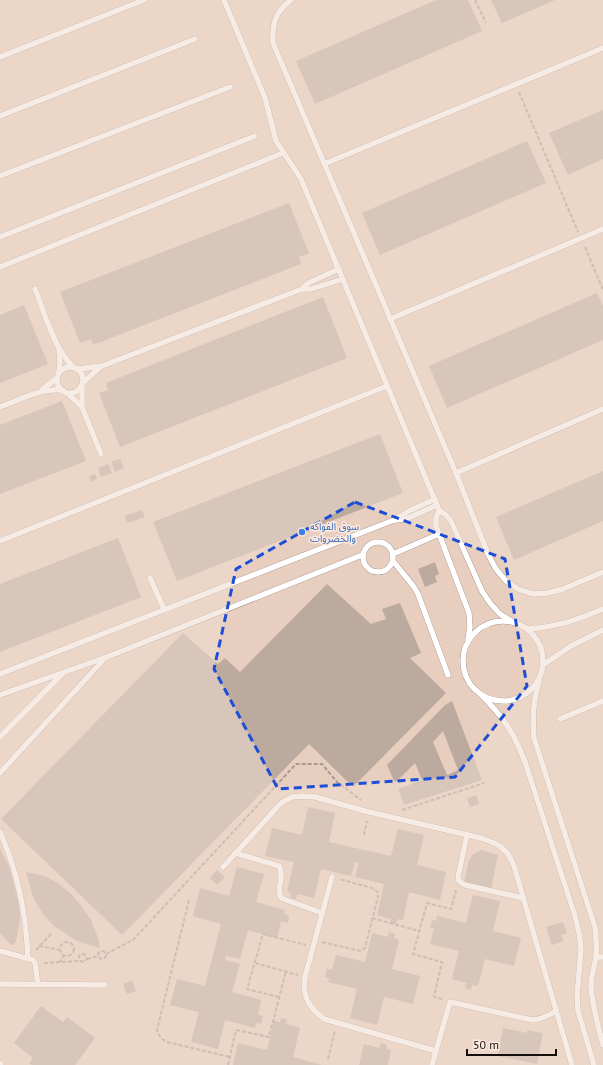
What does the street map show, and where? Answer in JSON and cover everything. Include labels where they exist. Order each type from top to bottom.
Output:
[{"type":"lane","points":[[0,57],[144,0]]},
{"type":"lane","points":[[224,0],[265,98],[276,141],[301,179],[435,499],[438,508],[436,526],[469,613],[470,627],[468,641],[463,655],[464,670],[470,684],[499,714],[518,743],[575,916],[581,950],[577,983],[578,1011],[594,1065]]},
{"type":"lane","points":[[291,0],[283,3],[276,16],[272,30],[273,43],[456,473],[488,554],[496,569],[506,581],[518,589],[533,594],[548,593],[603,572]]},
{"type":"lane","points":[[0,116],[196,40]]},
{"type":"lane","points":[[324,164],[603,48]]},
{"type":"lane","points":[[0,176],[230,87]]},
{"type":"lane","points":[[0,237],[255,136]]},
{"type":"lane","points":[[0,266],[283,153]]},
{"type":"lane","points":[[390,319],[603,229]]},
{"type":"lane","points":[[302,289],[308,283],[339,269]]},
{"type":"lane","points":[[59,371],[68,366],[76,368],[102,366],[302,289],[311,289],[343,279]]},
{"type":"lane","points":[[35,289],[58,345],[67,360],[82,372],[82,407]]},
{"type":"lane","points":[[58,345],[60,354],[57,378],[58,387],[78,402],[82,407],[101,454]]},
{"type":"lane","points":[[0,407],[38,392],[54,390],[73,393],[78,391],[102,366]]},
{"type":"lane","points":[[38,392],[57,378]]},
{"type":"lane","points":[[0,541],[388,386]]},
{"type":"lane","points":[[456,473],[603,409]]},
{"type":"lane","points":[[0,674],[394,520],[404,513],[435,499]]},
{"type":"lane","points":[[394,520],[406,519],[438,508]]},
{"type":"lane","points":[[438,508],[452,521],[482,591],[490,604],[500,614],[528,629],[537,639],[542,651],[543,665],[534,699],[532,719],[534,738],[591,912],[596,936],[596,957],[592,972],[592,1000],[594,1014],[603,1045]]},
{"type":"lane","points":[[393,554],[439,534]]},
{"type":"lane","points":[[374,542],[386,544],[391,549],[393,554],[393,561],[390,567],[385,571],[378,573],[372,572],[366,568],[363,562],[362,555],[364,549],[374,542]]},
{"type":"lane","points":[[0,695],[107,656],[362,555]]},
{"type":"lane","points":[[393,561],[414,586],[418,594],[448,675]]},
{"type":"lane","points":[[150,578],[164,609]]},
{"type":"lane","points":[[528,629],[544,628],[570,622],[603,609]]},
{"type":"lane","points":[[468,641],[476,631],[487,624],[500,621],[513,622]]},
{"type":"lane","points":[[543,665],[571,646],[603,630]]},
{"type":"lane","points":[[0,773],[107,656]]},
{"type":"lane","points":[[0,737],[64,672]]},
{"type":"lane","points":[[480,694],[496,701],[512,700],[528,693],[539,680]]},
{"type":"lane","points":[[560,719],[603,701]]},
{"type":"lane","points":[[223,867],[281,803],[292,798],[303,796],[467,835],[492,842],[502,847],[510,856],[572,1065]]},
{"type":"lane","points":[[0,832],[9,853],[21,894],[26,922],[28,958]]},
{"type":"lane","points":[[467,835],[458,881],[465,885],[523,898]]},
{"type":"lane","points":[[235,853],[279,866],[281,871],[279,894],[281,898],[322,913]]},
{"type":"lane","points":[[332,877],[305,977],[304,986],[306,999],[314,1011],[324,1019],[337,1024],[436,1051]]},
{"type":"lane","points":[[596,936],[603,936]]},
{"type":"lane","points":[[0,951],[33,960],[36,963],[38,985]]},
{"type":"lane","points":[[596,957],[603,957]]},
{"type":"lane","points":[[0,984],[105,985]]},
{"type":"lane","points":[[432,1065],[450,1002],[532,1020],[545,1017],[556,1011]]},
{"type":"path","points":[[474,0],[486,23]]},
{"type":"path","points":[[515,84],[603,290]]},
{"type":"path","points":[[36,963],[84,962],[87,959],[99,956],[101,959],[104,958],[106,954],[133,940],[296,764],[322,764],[336,782],[359,800],[367,802]]},
{"type":"path","points":[[396,809],[404,810],[484,783]]},
{"type":"path","points":[[364,835],[369,812]]},
{"type":"path","points":[[314,940],[362,951],[365,948],[378,895],[376,890],[332,877]]},
{"type":"path","points":[[450,1002],[434,997],[442,962],[413,954],[427,903],[451,909],[458,881]]},
{"type":"path","points":[[189,900],[157,1030],[158,1035],[162,1040],[167,1042],[230,1057]]},
{"type":"path","points":[[372,918],[419,931]]},
{"type":"path","points":[[28,958],[51,934]]},
{"type":"path","points":[[279,997],[247,989],[263,934],[313,947]]},
{"type":"path","points":[[60,950],[62,944],[69,942],[74,946],[73,953]]},
{"type":"path","points":[[39,946],[60,950],[64,955]]},
{"type":"path","points":[[99,956],[101,951],[106,954]]},
{"type":"path","points":[[64,955],[67,956],[73,953]]},
{"type":"path","points":[[73,953],[79,956],[83,954],[87,959]]},
{"type":"path","points":[[59,963],[64,955]]},
{"type":"path","points":[[79,956],[80,961]]},
{"type":"path","points":[[254,963],[305,977]]},
{"type":"path","points":[[228,1065],[236,1030],[268,1037],[286,971]]},
{"type":"path","points":[[328,1059],[337,1024]]},
{"type":"highlighted area","points":[[355,502],[505,559],[527,686],[455,777],[278,789],[214,669],[236,569]]},
{"type":"shaded area","name":"سوق الفواكه والخضروات","points":[[0,0],[603,0],[603,1065],[0,1065]]},
{"type":"building","points":[[436,0],[468,0],[482,31],[315,104],[296,61]]},
{"type":"building","points":[[491,0],[555,0],[502,23]]},
{"type":"building","points":[[603,110],[603,159],[568,175],[549,133]]},
{"type":"building","points":[[527,141],[546,183],[380,255],[362,213]]},
{"type":"building","points":[[289,203],[309,253],[299,257],[301,264],[93,345],[91,339],[80,343],[60,292]]},
{"type":"building","points":[[597,293],[603,306],[603,340],[447,408],[429,366]]},
{"type":"building","points":[[323,297],[347,358],[120,447],[99,393],[108,390],[106,383]]},
{"type":"building","points":[[24,305],[48,364],[0,383],[0,315]]},
{"type":"building","points":[[62,401],[86,461],[0,494],[0,425]]},
{"type":"building","points":[[380,434],[403,493],[177,581],[153,522]]},
{"type":"building","points":[[120,459],[124,468],[115,472],[111,462]]},
{"type":"building","points":[[108,464],[112,473],[101,477],[98,468]]},
{"type":"building","points":[[603,471],[603,521],[514,560],[496,517]]},
{"type":"building","points":[[95,474],[97,479],[91,482],[89,476]]},
{"type":"building","points":[[142,510],[145,517],[127,523],[125,516]]},
{"type":"building","points":[[118,538],[141,597],[0,652],[0,584]]},
{"type":"building","points":[[435,562],[439,574],[435,576],[437,582],[425,587],[418,569]]},
{"type":"building","points":[[327,584],[371,624],[386,619],[382,609],[400,603],[421,653],[410,658],[446,693],[353,787],[309,744],[122,935],[1,819],[183,633],[218,664],[225,658],[240,672]]},
{"type":"building","points":[[452,701],[482,780],[404,805],[398,789],[422,780],[415,763],[395,783],[387,765],[445,705]],"holes":[[[443,731],[458,770],[447,775],[433,742]]]},
{"type":"building","points":[[476,795],[479,804],[470,807],[467,798]]},
{"type":"building","points":[[308,807],[335,813],[329,842],[391,856],[398,829],[424,835],[417,865],[446,872],[440,900],[409,892],[403,920],[398,919],[396,924],[390,923],[391,919],[377,915],[384,884],[355,877],[359,863],[355,862],[351,876],[321,869],[314,898],[297,894],[296,899],[290,898],[291,893],[287,892],[294,862],[265,856],[272,828],[302,835]]},
{"type":"building","points":[[0,848],[10,869],[19,905],[20,919],[18,932],[15,943],[11,945],[0,933]]},
{"type":"building","points":[[481,850],[498,855],[491,889],[464,882],[469,860],[473,854]]},
{"type":"building","points":[[237,867],[264,874],[256,902],[285,910],[284,914],[289,916],[288,923],[281,921],[277,938],[248,930],[240,959],[226,956],[225,960],[240,964],[232,992],[261,1000],[258,1015],[263,1016],[261,1024],[256,1023],[255,1028],[225,1020],[218,1049],[191,1042],[199,1012],[170,1005],[177,979],[205,986],[221,924],[193,916],[200,888],[229,896]]},
{"type":"building","points":[[217,870],[225,877],[217,885],[210,878]]},
{"type":"building","points":[[26,872],[44,876],[56,882],[69,892],[80,904],[91,920],[100,948],[77,941],[54,926],[43,914],[33,897]]},
{"type":"building","points":[[473,895],[500,901],[493,931],[521,938],[514,966],[485,959],[478,986],[472,985],[471,990],[465,988],[467,983],[452,979],[459,951],[430,944],[434,929],[430,927],[432,920],[436,921],[437,916],[466,923]]},
{"type":"building","points":[[563,922],[567,933],[561,935],[564,941],[552,945],[546,927]]},
{"type":"building","points":[[389,932],[395,934],[394,938],[399,940],[392,969],[420,976],[413,1004],[384,997],[377,1025],[350,1018],[357,989],[328,982],[329,978],[325,977],[327,969],[332,970],[336,955],[365,962],[372,933],[388,937]]},
{"type":"building","points":[[132,981],[136,991],[127,994],[123,984]]},
{"type":"building","points":[[41,1006],[63,1022],[67,1017],[95,1038],[75,1065],[32,1065],[29,1063],[33,1058],[14,1043]]},
{"type":"building","points":[[281,1018],[287,1019],[286,1024],[300,1028],[293,1057],[322,1065],[233,1065],[238,1043],[267,1050],[274,1021],[280,1022]]},
{"type":"building","points":[[503,1028],[527,1033],[527,1030],[543,1033],[537,1064],[498,1056]]},
{"type":"building","points":[[381,1043],[387,1045],[386,1049],[391,1050],[388,1065],[359,1065],[364,1044],[379,1048]]},
{"type":"place","name":"سوق الفواكه والخضروات","points":[[302,532]]}]
